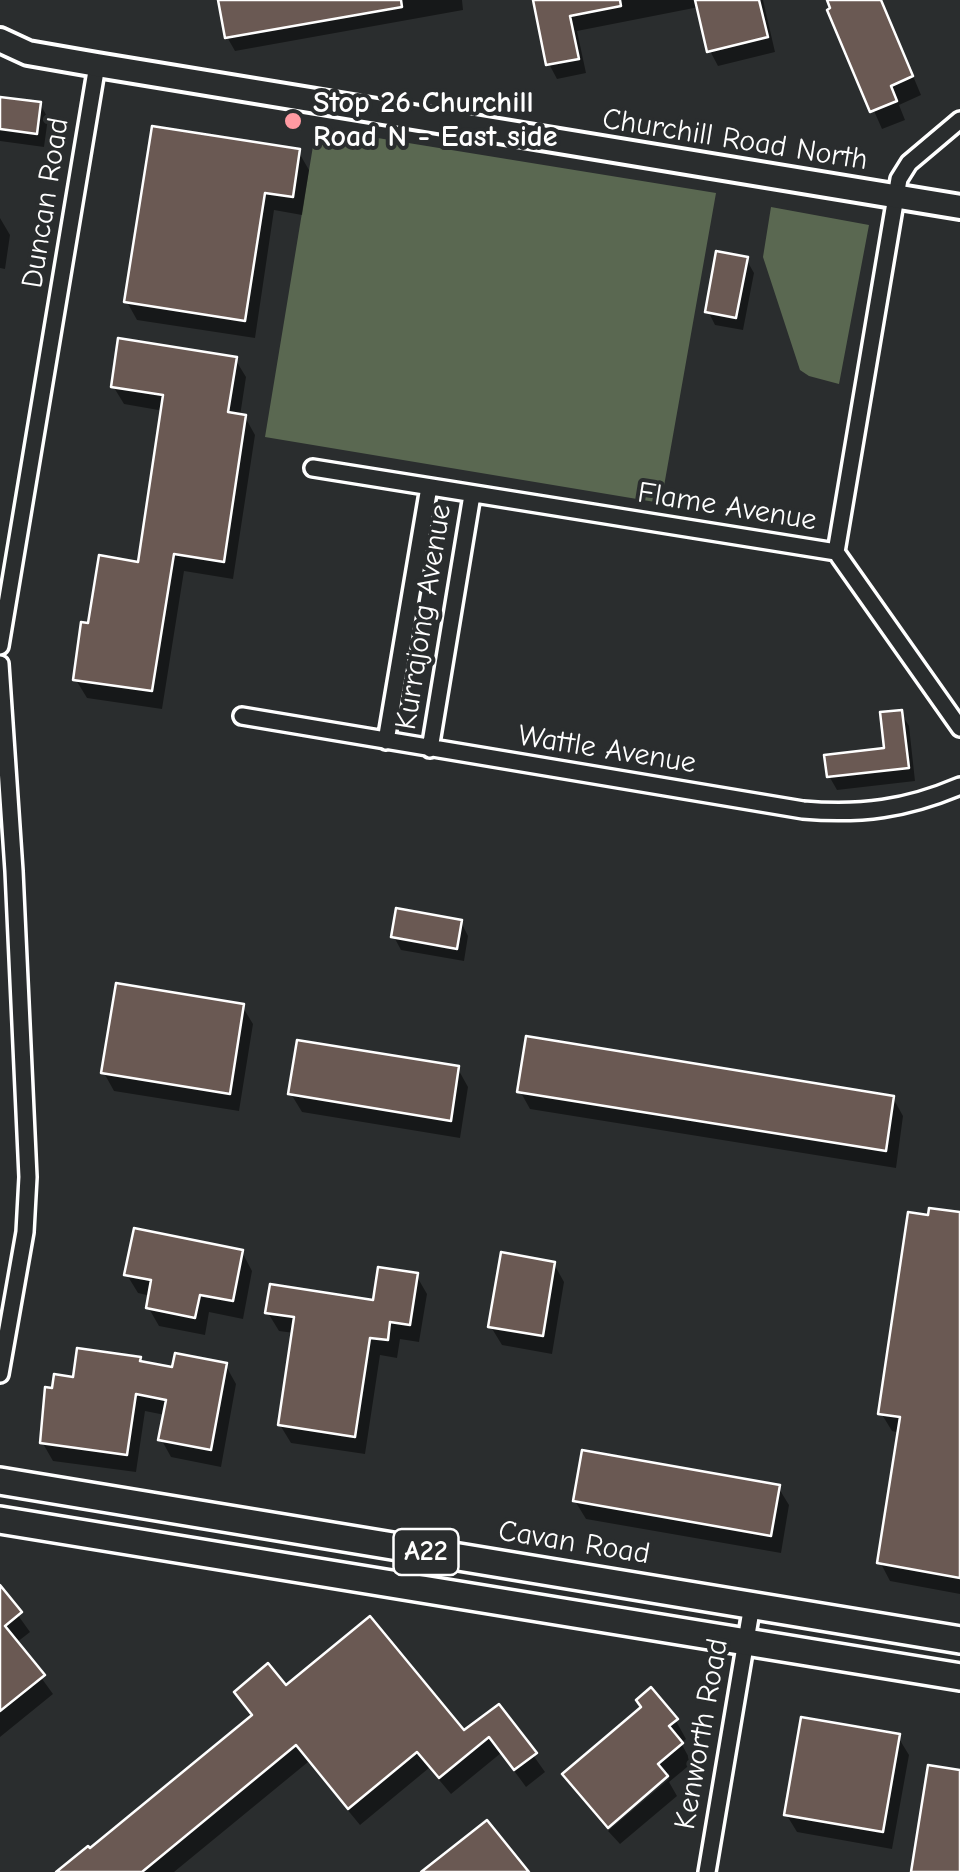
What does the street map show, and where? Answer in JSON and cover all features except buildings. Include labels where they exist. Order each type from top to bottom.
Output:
[{"type":"main road","name":"Cavan Road","points":[[0,1481],[960,1640]]},
{"type":"main road","name":"A22","points":[[0,1520],[960,1678]]},
{"type":"street","name":"Churchill Road North","points":[[0,40],[28,53],[96,65],[960,207]]},
{"type":"street","name":"Churchill Road North","points":[[0,58],[28,53]]},
{"type":"street","name":"Duncan Road","points":[[0,646],[6,573],[96,65]]},
{"type":"street","name":"Flame Avenue","points":[[312,468],[836,552],[899,178],[909,163],[960,120]]},
{"type":"street","name":"Kurrajong Avenue","points":[[386,740],[429,487]]},
{"type":"street","name":"Kurrajong Avenue","points":[[430,749],[472,495]]},
{"type":"street","points":[[836,552],[960,728]]},
{"type":"street","points":[[0,664],[28,1177],[25,1232],[0,1374]]},
{"type":"street","name":"Wattle Avenue","points":[[242,716],[803,810],[849,814],[892,809],[960,786]]},
{"type":"street","name":"Kenworth Road","points":[[707,1872],[752,1605]]},
{"type":"green space","points":[[316,128],[716,193],[661,503],[265,437]]},
{"type":"green space","points":[[771,207],[869,225],[839,384],[800,370],[763,257]]},
{"type":"place","name":"Stop 26 Churchill Road N - East side","points":[[293,121]]}]
